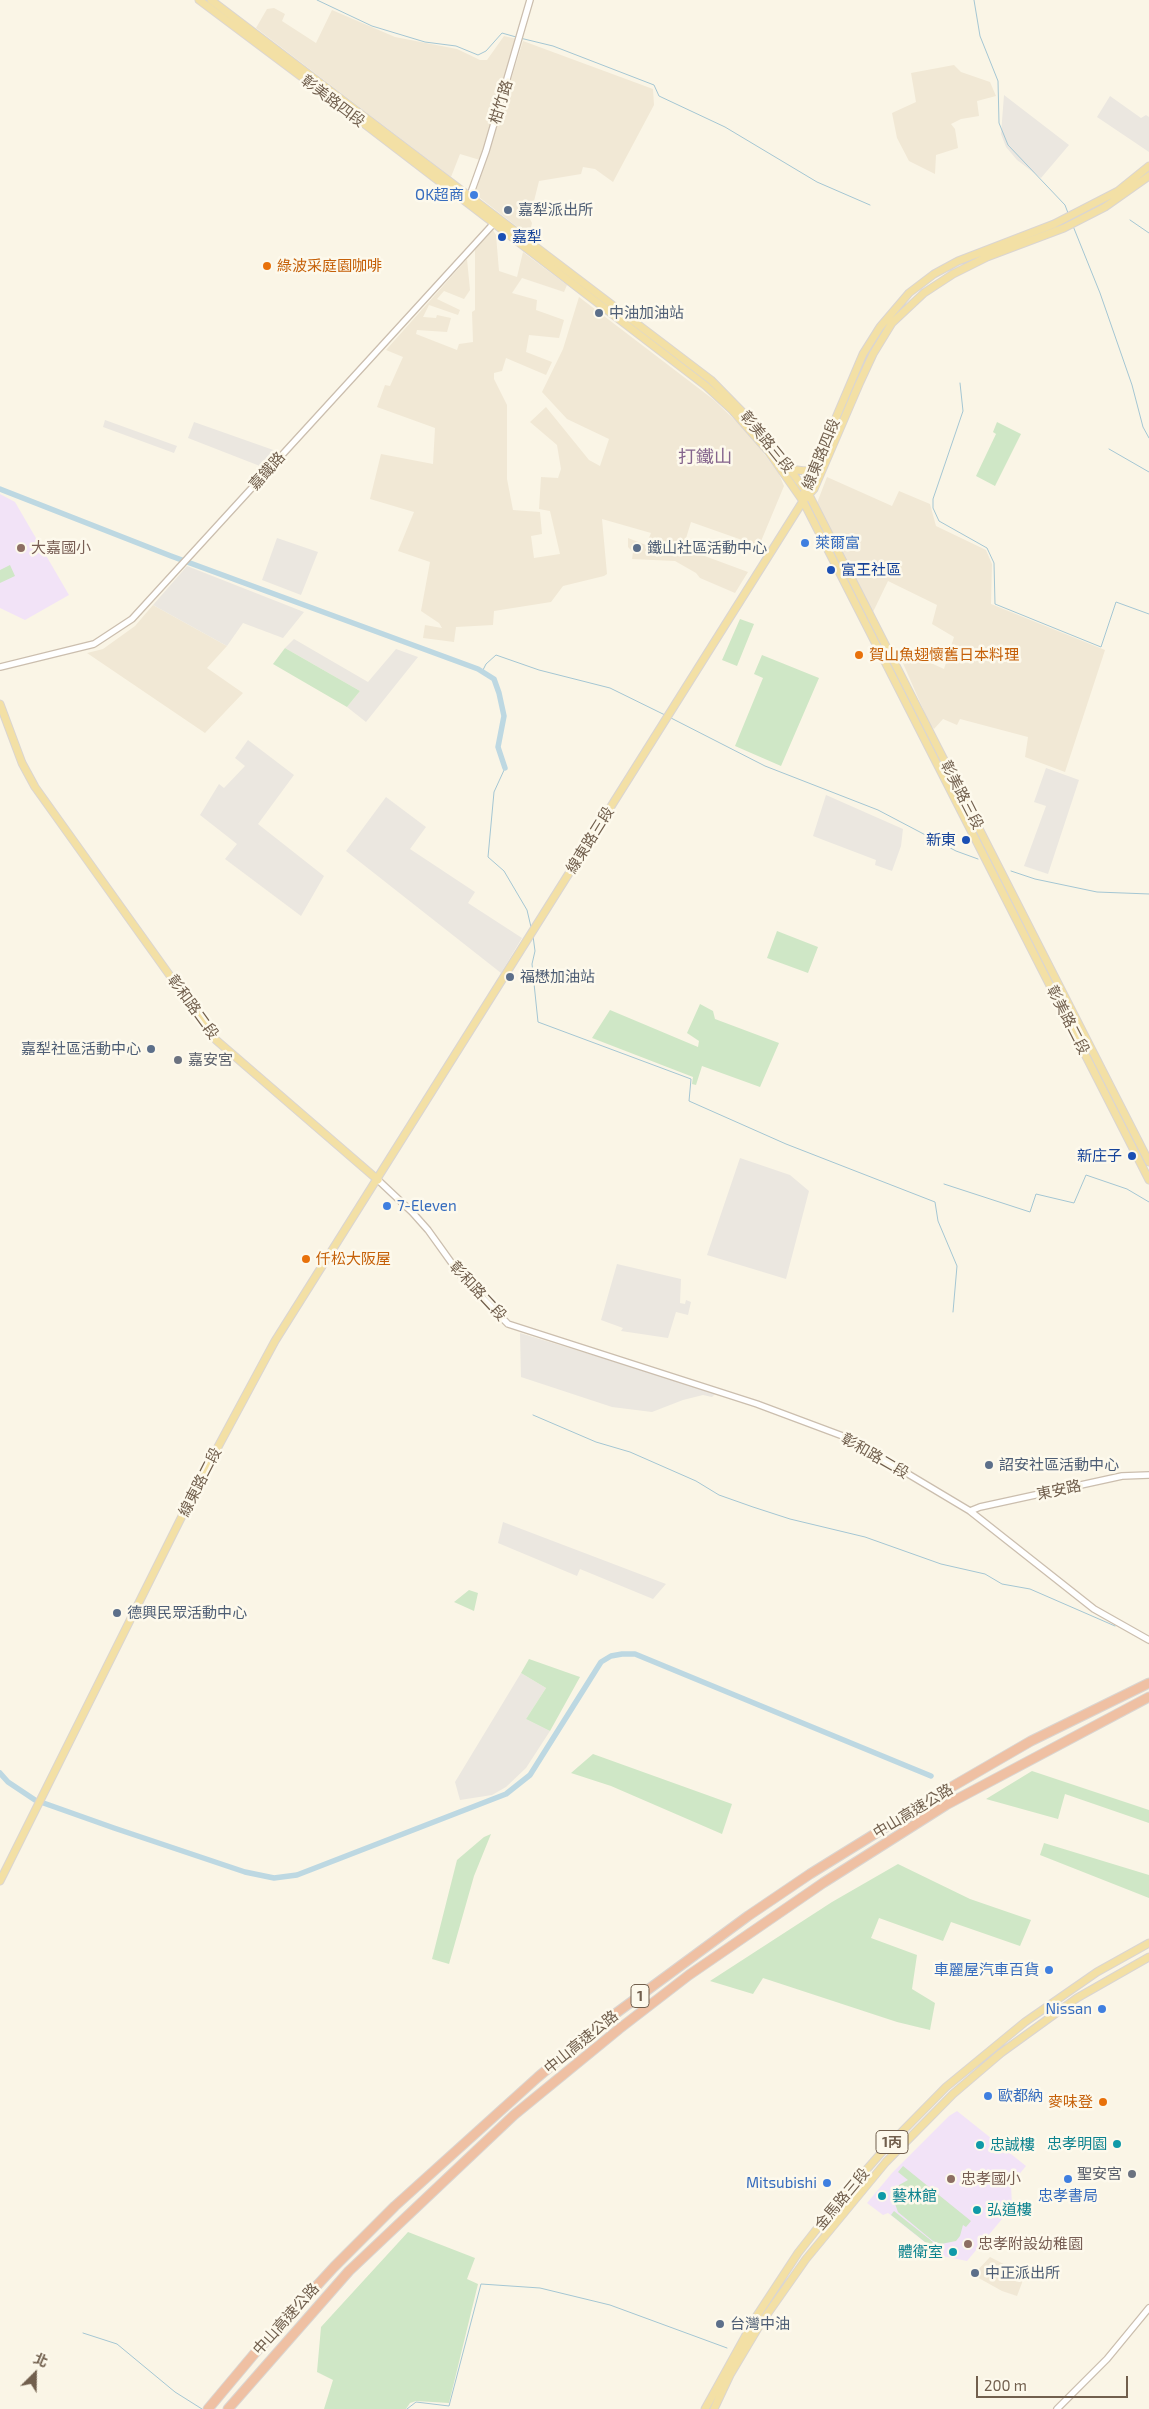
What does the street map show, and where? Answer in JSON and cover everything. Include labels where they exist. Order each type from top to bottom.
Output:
[{"type":"highway","name":"中山高速公路","points":[[208,2409],[268,2339],[394,2206],[538,2077],[600,2025],[748,1916],[818,1869],[936,1796],[1031,1741],[1149,1683]]},
{"type":"highway","name":"中山高速公路","points":[[228,2409],[349,2271],[439,2184],[514,2115],[642,2011],[689,1975],[823,1883],[946,1805],[1149,1697]]},
{"type":"main road","name":"彰美路四段","points":[[199,0],[469,199]]},
{"type":"main road","name":"彰美路四段","points":[[211,0],[469,199]]},
{"type":"main road","name":"線東路四段","points":[[806,495],[816,466],[863,354],[880,327],[909,293],[934,274],[958,261],[1054,224],[1118,191],[1149,166]]},
{"type":"main road","name":"線東路四段","points":[[806,495],[832,450],[873,354],[892,323],[910,305],[924,293],[953,274],[987,257],[1064,228],[1111,203],[1149,176]]},
{"type":"main road","name":"彰美路三段","points":[[469,199],[710,390],[732,410],[806,495]]},
{"type":"main road","name":"彰美路三段","points":[[496,221],[711,380],[760,430],[806,495],[991,859]]},
{"type":"main road","points":[[789,469],[805,471],[816,466]]},
{"type":"main road","name":"線東路三段","points":[[378,1180],[806,495]]},
{"type":"main road","name":"彰和路二段","points":[[0,704],[22,764],[35,787],[216,1040],[378,1180]]},
{"type":"main road","name":"彰美路二段","points":[[991,859],[1062,999],[1149,1162]]},
{"type":"main road","name":"彰美路二段","points":[[1062,999],[1149,1180]]},
{"type":"main road","name":"線東路二段","points":[[0,1881],[241,1402],[279,1336],[378,1180]]},
{"type":"main road","name":"金馬路三段","points":[[705,2409],[798,2254],[834,2207],[876,2159],[946,2087],[1053,2000],[1096,1972],[1149,1943]]},
{"type":"main road","name":"金馬路三段","points":[[714,2409],[750,2334],[806,2259],[886,2162],[953,2094],[1031,2029],[1077,1998],[1149,1957]]},
{"type":"street","name":"柑竹路","points":[[469,199],[530,0]]},
{"type":"street","name":"嘉鐵路","points":[[0,667],[94,644],[132,619],[496,221]]},
{"type":"street","name":"彰和路二段","points":[[378,1180],[412,1212],[428,1230],[462,1276],[508,1324],[757,1404],[848,1438],[970,1511],[1094,1609],[1149,1640]]},
{"type":"street","name":"東安路","points":[[970,1511],[980,1507],[1122,1476],[1149,1475]]},
{"type":"street","points":[[1057,2409],[1107,2360],[1149,2308]]},
{"type":"shaded area","points":[[274,8],[285,14],[282,21],[316,43],[332,10],[395,37],[457,49],[480,60],[487,60],[504,36],[517,39],[480,160],[460,154],[451,177],[256,28],[267,9]]},
{"type":"shaded area","points":[[523,41],[653,89],[654,105],[613,182],[595,169],[583,167],[581,174],[539,181],[534,201],[527,213],[532,223],[529,236],[475,194]]},
{"type":"shaded area","points":[[954,65],[961,72],[990,82],[996,96],[977,101],[979,116],[961,119],[951,124],[955,129],[958,148],[936,155],[935,174],[909,161],[897,138],[892,113],[916,102],[911,73]]},
{"type":"shaded area","points":[[1004,95],[1069,145],[1041,178],[1017,160],[1006,147],[1001,134]]},
{"type":"shaded area","points":[[1110,96],[1141,118],[1146,115],[1149,117],[1149,152],[1097,117]]},
{"type":"shaded area","points":[[493,230],[496,235],[499,271],[517,277],[523,252],[567,285],[564,292],[522,278],[512,293],[537,300],[536,310],[564,320],[559,338],[529,335],[526,352],[552,362],[546,375],[506,358],[502,371],[494,373],[494,379],[507,405],[507,479],[513,510],[540,512],[542,534],[531,536],[534,558],[560,554],[550,511],[539,509],[541,477],[558,478],[561,469],[557,445],[530,422],[546,407],[589,460],[600,466],[609,439],[567,419],[542,392],[563,349],[579,297],[714,400],[751,436],[779,474],[784,486],[759,546],[691,522],[683,548],[748,572],[735,593],[700,578],[696,573],[675,561],[632,559],[633,552],[628,547],[628,538],[646,545],[651,533],[602,519],[607,574],[604,576],[563,586],[551,602],[494,611],[493,625],[456,627],[454,642],[423,638],[425,625],[442,628],[439,623],[421,611],[430,562],[398,551],[414,512],[370,499],[381,454],[433,464],[435,428],[377,407],[385,385],[390,386],[403,357],[386,350],[467,259],[470,290],[464,299],[444,291],[437,299],[460,310],[458,315],[429,305],[423,317],[436,318],[437,315],[451,318],[447,332],[417,330],[416,334],[457,350],[459,344],[473,342],[472,312],[475,310],[475,249]]},
{"type":"shaded area","points":[[105,420],[177,446],[174,453],[103,427]]},
{"type":"shaded area","points":[[194,422],[279,452],[265,468],[188,438]]},
{"type":"shaded area","points":[[827,477],[892,506],[899,491],[930,504],[936,526],[986,550],[992,564],[991,604],[1105,650],[1065,772],[1025,757],[1028,737],[960,719],[957,725],[943,719],[934,729],[930,725],[902,661],[909,653],[944,669],[954,637],[932,624],[937,605],[888,581],[873,612],[817,503]]},
{"type":"shaded area","name":"大嘉國小","points":[[0,494],[15,502],[69,595],[25,620],[0,608]]},
{"type":"shaded area","points":[[277,538],[318,552],[301,595],[262,580]]},
{"type":"shaded area","points":[[187,566],[304,612],[283,638],[243,623],[227,646],[153,605]]},
{"type":"shaded area","points":[[153,605],[227,646],[207,668],[243,693],[205,733],[87,653],[103,649],[135,626]]},
{"type":"shaded area","points":[[294,639],[368,682],[396,649],[418,657],[366,722],[347,707],[360,691],[285,648]]},
{"type":"shaded area","points":[[248,740],[294,775],[258,824],[324,876],[301,916],[225,859],[237,844],[200,815],[219,784],[224,788],[245,766],[235,758]]},
{"type":"shaded area","points":[[1046,768],[1079,780],[1048,874],[1024,866],[1046,806],[1034,802]]},
{"type":"shaded area","points":[[826,795],[903,829],[901,846],[892,871],[875,865],[876,860],[813,836]]},
{"type":"shaded area","points":[[386,797],[426,827],[410,849],[475,892],[468,903],[522,938],[501,973],[346,851]]},
{"type":"shaded area","points":[[740,1158],[790,1175],[809,1191],[786,1279],[707,1255]]},
{"type":"shaded area","points":[[617,1264],[681,1279],[680,1303],[685,1304],[686,1300],[691,1302],[688,1315],[676,1312],[668,1338],[621,1331],[623,1328],[601,1320]]},
{"type":"shaded area","points":[[520,1333],[714,1392],[715,1394],[712,1397],[703,1395],[683,1400],[652,1412],[612,1407],[521,1377]]},
{"type":"shaded area","points":[[503,1522],[666,1584],[653,1599],[580,1569],[577,1576],[498,1543]]},
{"type":"shaded area","points":[[521,1673],[546,1688],[526,1719],[550,1731],[526,1768],[506,1787],[492,1795],[460,1800],[455,1782]]},
{"type":"shaded area","name":"忠孝國小","points":[[957,2111],[1026,2166],[1011,2184],[1012,2207],[967,2261],[942,2256],[888,2213],[883,2215],[867,2203],[892,2173],[949,2116]]},
{"type":"shaded area","points":[[990,2257],[1025,2275],[1017,2296],[1002,2291],[975,2276],[974,2274]]},
{"type":"green space","points":[[997,422],[1021,434],[995,486],[976,476],[996,434],[993,432]]},
{"type":"green space","points":[[10,565],[15,576],[0,583],[0,570]]},
{"type":"green space","points":[[740,619],[754,624],[737,666],[722,660]]},
{"type":"green space","points":[[285,648],[360,691],[347,707],[273,664]]},
{"type":"green space","points":[[762,655],[819,678],[781,766],[735,746],[763,678],[754,674]]},
{"type":"green space","points":[[777,931],[818,947],[808,973],[767,958]]},
{"type":"green space","points":[[700,1004],[713,1011],[715,1019],[779,1043],[760,1087],[702,1066],[696,1085],[692,1084],[693,1077],[592,1038],[610,1010],[698,1047],[699,1041],[687,1033]]},
{"type":"green space","points":[[469,1590],[478,1593],[474,1611],[454,1602]]},
{"type":"green space","points":[[529,1659],[580,1677],[550,1731],[526,1719],[546,1688],[521,1673]]},
{"type":"green space","points":[[593,1754],[732,1804],[722,1834],[611,1786],[571,1773]]},
{"type":"green space","points":[[1032,1771],[1149,1810],[1149,1823],[1065,1794],[1058,1819],[986,1799]]},
{"type":"green space","points":[[491,1834],[474,1876],[449,1964],[432,1959],[457,1860],[484,1837]]},
{"type":"green space","points":[[1044,1843],[1149,1875],[1149,1898],[1040,1855]]},
{"type":"green space","points":[[898,1864],[970,1899],[1031,1920],[1020,1946],[951,1922],[943,1941],[879,1918],[871,1938],[917,1955],[912,1989],[935,2003],[930,2030],[897,2022],[763,1978],[753,1994],[710,1981],[832,1902]]},
{"type":"green space","points":[[903,2166],[971,2221],[966,2227],[963,2225],[960,2236],[956,2241],[941,2244],[933,2241],[898,2212],[894,2201],[896,2190],[899,2185],[908,2180],[898,2172]]},
{"type":"green space","points":[[894,2211],[933,2242],[930,2246],[891,2215]]},
{"type":"green space","points":[[408,2232],[475,2258],[467,2279],[478,2284],[449,2403],[416,2401],[410,2403],[406,2409],[324,2409],[333,2380],[317,2372],[321,2327]]},
{"type":"waterway","points":[[317,0],[372,26],[425,42],[456,46],[478,55],[486,51],[502,33],[516,37]]},
{"type":"waterway","points":[[974,0],[980,36],[998,81],[999,123],[1008,145],[1065,205],[1068,213]]},
{"type":"waterway","points":[[520,38],[553,46],[654,85],[659,96],[725,127],[817,182],[870,205]]},
{"type":"waterway","points":[[1130,220],[1149,233]]},
{"type":"waterway","points":[[1073,226],[1100,293],[1132,385],[1143,427],[1149,438]]},
{"type":"waterway","points":[[960,383],[963,411],[933,499],[933,508],[939,521],[987,548],[994,563],[995,604],[1101,647],[1116,602],[1149,614]]},
{"type":"waterway","points":[[1109,449],[1149,472]]},
{"type":"waterway","points":[[0,489],[171,556],[478,669],[494,679],[499,693],[504,716],[498,747],[505,768]]},
{"type":"waterway","points":[[482,672],[486,664],[496,655],[539,670],[610,688],[665,715]]},
{"type":"waterway","points":[[671,718],[765,766],[878,810],[956,851],[978,859]]},
{"type":"waterway","points":[[505,768],[494,792],[488,857],[504,871],[527,910],[531,927]]},
{"type":"waterway","points":[[1011,871],[1035,879],[1097,892],[1149,894]]},
{"type":"waterway","points":[[533,936],[535,951],[532,964],[538,1022],[691,1079],[689,1101],[786,1144],[935,1202],[938,1221],[957,1266],[953,1312]]},
{"type":"waterway","points":[[944,1184],[1030,1212],[1036,1194],[1074,1203],[1086,1175],[1127,1189],[1149,1202]]},
{"type":"waterway","points":[[533,1415],[596,1442],[630,1452],[696,1481],[719,1495],[790,1519],[865,1537],[941,1564],[985,1574],[1002,1584],[1030,1589],[1115,1626]]},
{"type":"waterway","points":[[0,1773],[8,1782],[35,1800],[114,1828],[245,1872],[274,1878],[297,1875],[506,1794],[530,1775],[601,1662],[611,1656],[635,1654],[931,1776]]},
{"type":"waterway","points":[[407,2409],[416,2402],[449,2406],[481,2284],[540,2288],[610,2305],[727,2348]]},
{"type":"waterway","points":[[83,2333],[117,2344],[175,2392],[202,2409]]},
{"type":"place","name":"OK超商","points":[[474,195]]},
{"type":"place","name":"嘉犁派出所","points":[[508,210]]},
{"type":"place","name":"嘉犁","points":[[502,237]]},
{"type":"place","name":"綠波采庭園咖啡","points":[[267,266]]},
{"type":"place","name":"中油加油站","points":[[599,313]]},
{"type":"place","name":"萊爾富","points":[[805,543]]},
{"type":"place","name":"大嘉國小","points":[[21,548]]},
{"type":"place","name":"鐵山社區活動中心","points":[[637,548]]},
{"type":"place","name":"富王社區","points":[[831,570]]},
{"type":"place","name":"賀山魚翅懷舊日本料理","points":[[859,655]]},
{"type":"place","name":"新東","points":[[966,840]]},
{"type":"place","name":"福懋加油站","points":[[510,977]]},
{"type":"place","name":"嘉犁社區活動中心","points":[[151,1049]]},
{"type":"place","name":"嘉安宮","points":[[178,1060]]},
{"type":"place","name":"新庄子","points":[[1132,1156]]},
{"type":"place","name":"7-Eleven","points":[[387,1206]]},
{"type":"place","name":"仟松大阪屋","points":[[306,1259]]},
{"type":"place","name":"詔安社區活動中心","points":[[989,1465]]},
{"type":"place","name":"德興民眾活動中心","points":[[117,1613]]},
{"type":"place","name":"車麗屋汽車百貨","points":[[1049,1970]]},
{"type":"place","name":"Nissan","points":[[1102,2009]]},
{"type":"place","name":"歐都納","points":[[988,2096]]},
{"type":"place","name":"麥味登","points":[[1103,2102]]},
{"type":"place","name":"忠孝明園","points":[[1117,2144]]},
{"type":"place","name":"忠誠樓","points":[[980,2145]]},
{"type":"place","name":"聖安宮","points":[[1132,2174]]},
{"type":"place","name":"忠孝國小","points":[[951,2179]]},
{"type":"place","name":"忠孝書局","points":[[1068,2179]]},
{"type":"place","name":"Mitsubishi","points":[[827,2183]]},
{"type":"place","name":"藝林館","points":[[882,2196]]},
{"type":"place","name":"弘道樓","points":[[977,2210]]},
{"type":"place","name":"忠孝附設幼稚園","points":[[968,2244]]},
{"type":"place","name":"體衛室","points":[[953,2252]]},
{"type":"place","name":"中正派出所","points":[[975,2273]]},
{"type":"place","name":"台灣中油","points":[[720,2324]]},
{"type":"district","name":"打鐵山","points":[[705,457]]}]
